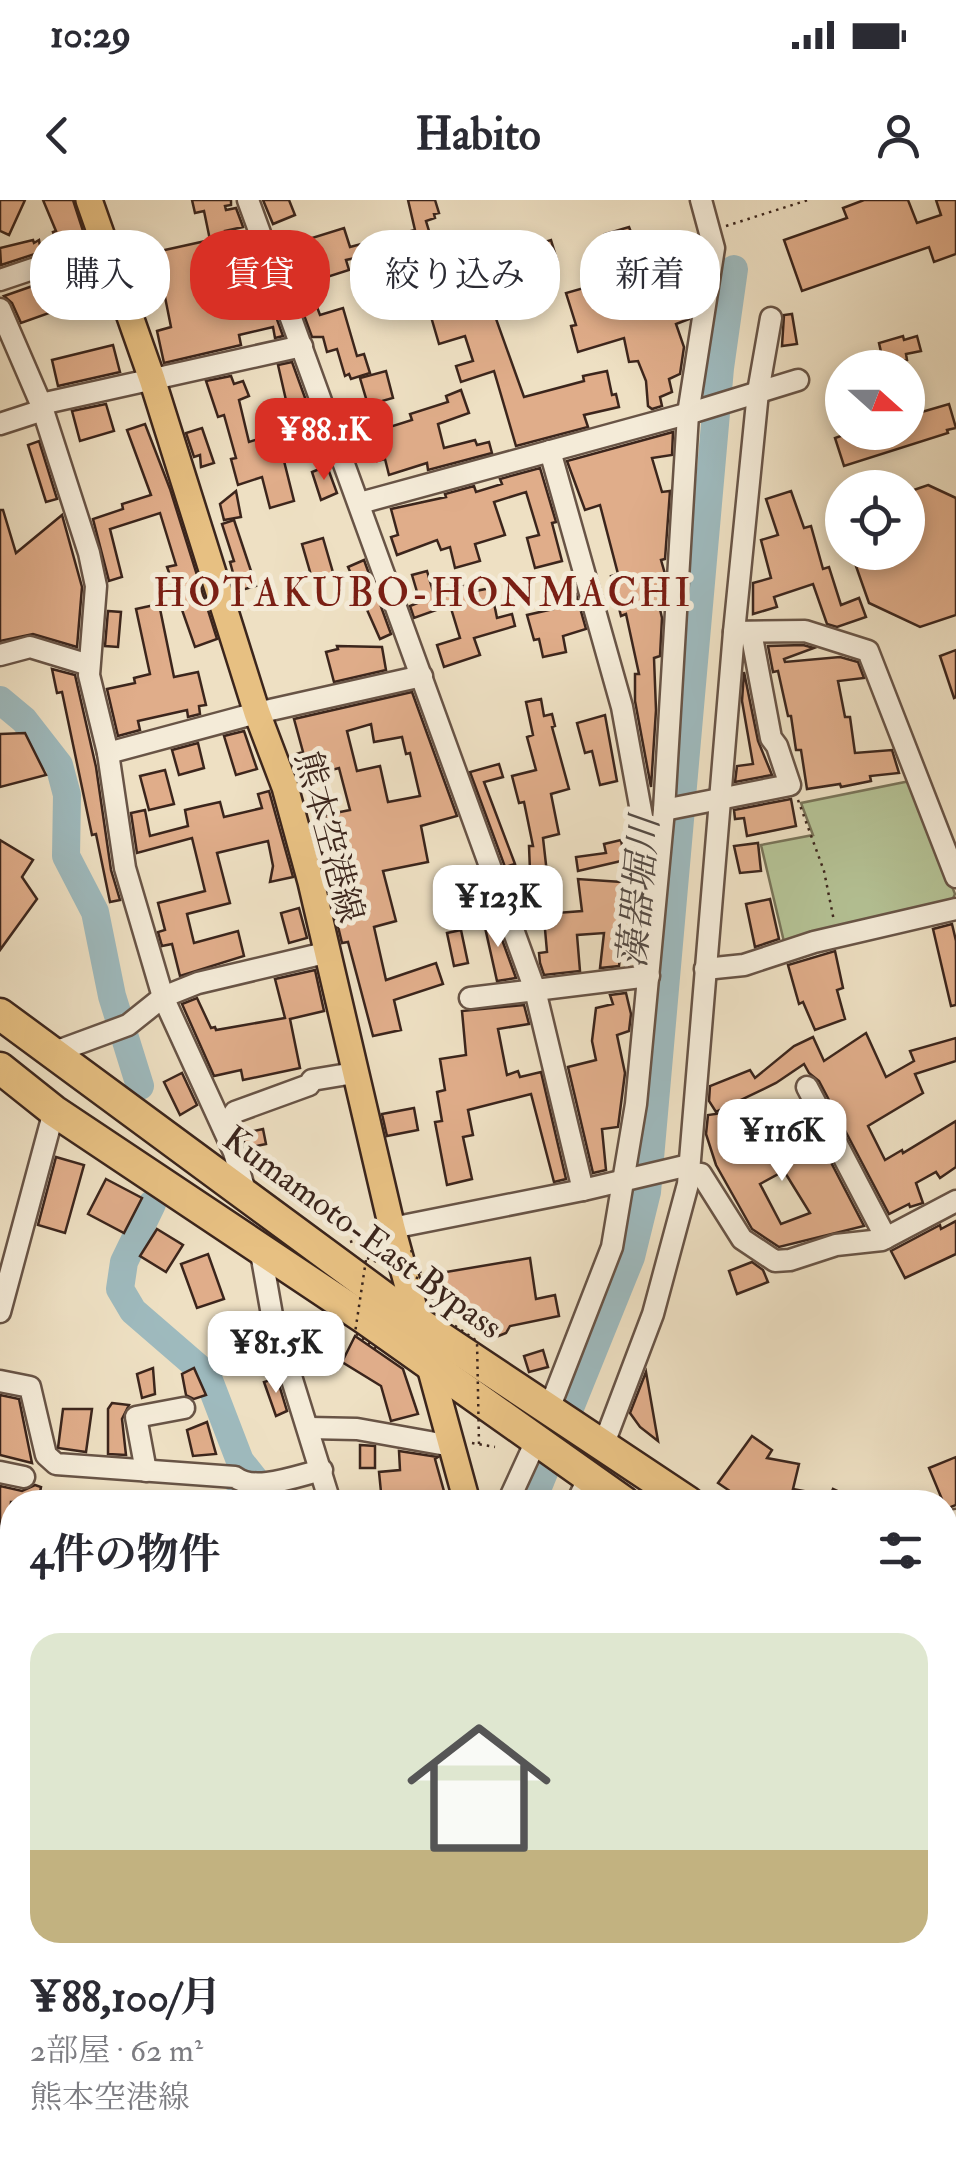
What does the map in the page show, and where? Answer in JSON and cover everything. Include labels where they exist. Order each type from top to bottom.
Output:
[{"type":"highway","name":"Kumamoto-East Bypass","points":[[0,1014],[419,1323],[670,1490]]},
{"type":"highway","name":"Kumamoto-East Bypass","points":[[0,1068],[54,1112],[431,1365],[536,1442],[581,1490]]},
{"type":"main road","name":"熊本空港線","points":[[89,200],[99,230]]},
{"type":"main road","name":"熊本空港線","points":[[131,320],[311,882],[384,1231],[419,1323],[457,1443],[465,1490]]},
{"type":"street","points":[[248,200],[535,990],[582,1190]]},
{"type":"street","points":[[701,200],[709,230]]},
{"type":"street","points":[[0,280],[30,270]]},
{"type":"street","points":[[0,310],[42,407],[89,553],[96,586],[88,675],[108,753],[124,868],[164,997],[224,1129],[246,1196]]},
{"type":"street","points":[[603,1446],[653,1314],[683,1208],[689,1169],[721,801],[742,632],[758,392],[771,318]]},
{"type":"street","points":[[549,1409],[612,1247],[627,1179],[656,890],[668,809],[692,412],[704,320]]},
{"type":"street","points":[[0,424],[42,407],[302,346]]},
{"type":"street","points":[[360,503],[798,380]]},
{"type":"street","points":[[550,451],[622,707],[656,890]]},
{"type":"street","points":[[742,632],[805,631],[868,651],[956,877]]},
{"type":"street","points":[[668,809],[790,786],[778,746],[771,738],[742,632]]},
{"type":"street","points":[[0,655],[30,647],[90,665]]},
{"type":"street","points":[[108,753],[257,713],[422,676]]},
{"type":"street","points":[[705,969],[744,965],[837,937],[956,909]]},
{"type":"street","points":[[56,1052],[128,1025],[164,997],[198,982],[325,952]]},
{"type":"street","points":[[470,998],[649,976]]},
{"type":"street","points":[[224,1129],[235,1112],[309,1085],[312,1080],[354,1073]]},
{"type":"street","points":[[807,1087],[886,1238]]},
{"type":"street","points":[[0,1312],[54,1112]]},
{"type":"street","points":[[384,1231],[689,1169],[700,1174],[742,1239],[775,1261],[836,1245],[886,1238],[956,1201]]},
{"type":"street","points":[[260,1247],[272,1315],[327,1490]]},
{"type":"street","points":[[0,1381],[30,1387],[46,1455],[56,1464],[235,1477],[252,1482],[322,1470]]},
{"type":"street","points":[[146,1471],[136,1417],[184,1408]]},
{"type":"street","points":[[308,1428],[357,1429],[457,1443]]},
{"type":"street","points":[[514,1490],[536,1442]]},
{"type":"street","points":[[0,1472],[24,1477]]},
{"type":"path","points":[[716,230],[808,200]]},
{"type":"path","points":[[790,786],[824,871],[837,937]]},
{"type":"path","points":[[350,1242],[384,1231]]},
{"type":"path","points":[[364,1238],[366,1257],[355,1333],[380,1352]]},
{"type":"path","points":[[411,1250],[438,1314],[477,1341],[479,1444]]},
{"type":"path","points":[[366,1257],[420,1279]]},
{"type":"path","points":[[457,1443],[495,1447]]},
{"type":"green space","points":[[910,781],[955,894],[950,905],[785,946],[761,845],[813,835],[801,803]]},
{"type":"building","points":[[0,200],[25,200],[9,235],[0,231]]},
{"type":"building","points":[[43,200],[73,200],[83,230],[56,230]]},
{"type":"building","points":[[192,200],[231,200],[226,210],[236,208],[243,227],[208,230],[204,211],[195,213]]},
{"type":"building","points":[[263,200],[289,200],[295,215],[273,224]]},
{"type":"building","points":[[408,200],[435,200],[439,213],[426,221],[429,230],[415,230]]},
{"type":"building","points":[[864,200],[908,200],[917,223],[941,215],[936,200],[956,200],[956,254],[934,262],[929,247],[802,291],[784,240],[847,218],[843,208]]},
{"type":"building","points":[[344,228],[350,247],[350,259],[346,260],[349,270],[330,276],[330,232]]},
{"type":"building","points":[[30,241],[30,256],[1,265],[0,248]]},
{"type":"building","points":[[190,244],[190,320],[277,320],[283,336],[275,338],[273,327],[239,335],[241,345],[164,363],[157,331],[171,327],[170,249]]},
{"type":"building","points":[[30,287],[30,320],[21,323],[12,303],[4,296]]},
{"type":"building","points":[[580,289],[580,320],[686,320],[676,324],[684,347],[680,374],[669,379],[672,392],[660,397],[662,406],[648,406],[646,381],[638,361],[629,362],[624,338],[578,352],[571,326],[576,325],[566,293]]},
{"type":"building","points":[[343,308],[357,356],[364,354],[370,373],[351,379],[349,374],[345,376],[337,349],[327,352],[323,337],[312,337],[306,320],[330,320],[330,312]]},
{"type":"building","points":[[792,314],[797,344],[782,346],[784,315]]},
{"type":"building","points":[[432,320],[496,320],[524,397],[607,371],[619,407],[584,415],[588,427],[516,446],[494,371],[461,382],[456,366],[473,361],[465,336],[439,344]]},
{"type":"building","points":[[917,336],[921,350],[881,350],[879,343]]},
{"type":"building","points":[[113,345],[120,372],[58,386],[52,360]]},
{"type":"building","points":[[292,362],[324,450],[316,453],[312,437],[300,440],[288,409],[278,365]]},
{"type":"building","points":[[386,371],[393,398],[368,405],[360,378]]},
{"type":"building","points":[[231,376],[234,384],[243,381],[249,396],[239,400],[249,442],[277,433],[294,501],[270,508],[262,477],[238,485],[231,459],[236,458],[224,415],[218,417],[206,381]]},
{"type":"building","points":[[461,390],[469,413],[438,424],[444,448],[475,440],[477,445],[489,442],[492,453],[428,470],[427,463],[389,475],[385,459],[377,461],[370,439],[382,436],[380,430],[412,420],[410,414],[448,402],[446,396]]},
{"type":"building","points":[[106,404],[114,431],[80,441],[72,411]]},
{"type":"building","points":[[949,404],[956,428],[925,440],[925,411]]},
{"type":"building","points":[[145,424],[170,489],[217,639],[195,647],[167,567],[176,565],[160,513],[110,529],[122,577],[109,581],[93,519],[151,495],[127,430]]},
{"type":"building","points":[[202,428],[214,463],[201,467],[200,455],[194,457],[186,433]]},
{"type":"building","points":[[673,432],[672,455],[652,458],[662,492],[670,491],[665,559],[661,560],[665,574],[663,604],[659,605],[660,656],[654,658],[656,710],[651,787],[635,701],[635,674],[639,674],[626,614],[621,616],[611,576],[618,574],[600,505],[585,510],[567,461]]},
{"type":"building","points":[[39,441],[57,499],[46,502],[28,445]]},
{"type":"building","points":[[839,450],[894,450],[844,466]]},
{"type":"building","points":[[327,466],[337,493],[321,500],[312,472]]},
{"type":"building","points":[[540,468],[556,522],[552,523],[562,561],[535,568],[527,538],[539,535],[526,492],[494,502],[505,535],[475,544],[480,561],[455,568],[450,547],[441,550],[437,540],[397,555],[391,537],[398,535],[391,509],[446,497],[445,494],[474,486],[476,492],[502,484],[500,479]]},
{"type":"building","points":[[925,486],[956,498],[956,615],[920,627],[869,603],[857,570],[925,570]]},
{"type":"building","points":[[236,491],[241,517],[224,520],[220,504]]},
{"type":"building","points":[[791,491],[804,528],[811,526],[823,569],[830,570],[841,605],[859,598],[866,617],[837,627],[827,624],[813,584],[774,597],[777,607],[753,614],[753,583],[771,578],[761,540],[778,535],[766,499]]},
{"type":"building","points":[[0,510],[16,553],[62,515],[82,587],[77,647],[33,634],[0,641]]},
{"type":"building","points":[[234,520],[256,586],[238,591],[230,562],[234,561],[222,524]]},
{"type":"building","points":[[323,538],[334,576],[313,582],[302,544]]},
{"type":"building","points":[[364,560],[391,634],[380,639],[348,567]]},
{"type":"building","points":[[427,571],[434,595],[467,585],[470,592],[491,588],[497,618],[512,614],[515,626],[474,638],[480,655],[444,667],[437,645],[460,638],[450,605],[414,618],[410,606],[420,602],[412,575]]},
{"type":"building","points":[[576,594],[586,629],[563,636],[566,652],[543,657],[527,615],[553,609],[551,602]]},
{"type":"building","points":[[159,604],[174,677],[198,672],[206,705],[199,706],[200,714],[188,717],[187,710],[138,721],[140,730],[118,736],[107,689],[135,683],[134,678],[150,674],[136,609]]},
{"type":"building","points":[[108,611],[121,612],[118,647],[105,646]]},
{"type":"building","points":[[337,646],[382,647],[386,670],[334,682],[326,652],[338,649]]},
{"type":"building","points":[[768,646],[814,648],[784,659],[785,662],[840,657],[858,662],[864,678],[838,681],[845,717],[850,717],[855,753],[892,750],[899,773],[870,776],[871,781],[841,787],[840,784],[807,789],[801,750],[796,750],[791,716],[778,671],[773,672]]},
{"type":"building","points":[[956,650],[956,697],[954,698],[940,656]]},
{"type":"building","points":[[52,669],[75,675],[120,900],[110,902],[62,692],[57,693]]},
{"type":"building","points":[[744,672],[758,741],[772,775],[735,782],[737,766],[753,764],[742,701]]},
{"type":"building","points":[[412,692],[457,816],[421,826],[428,862],[383,871],[396,921],[374,927],[386,980],[436,963],[443,984],[394,1000],[401,1030],[373,1036],[348,942],[342,943],[334,910],[353,906],[341,839],[331,841],[325,815],[350,810],[339,768],[328,771],[327,767],[299,775],[293,755],[303,752],[294,719]],"holes":[[[371,724],[374,742],[402,737],[420,796],[388,802],[380,766],[357,771],[347,731]]]},
{"type":"building","points":[[541,699],[544,716],[552,714],[569,789],[551,794],[559,834],[543,838],[550,900],[555,899],[557,913],[582,911],[578,879],[636,883],[634,908],[626,908],[619,966],[600,968],[604,933],[577,935],[580,971],[544,975],[540,963],[539,953],[547,952],[544,918],[537,919],[531,896],[529,846],[533,846],[524,802],[519,803],[512,776],[536,770],[527,737],[533,735],[526,702]]},
{"type":"building","points":[[605,715],[617,781],[600,785],[592,751],[585,753],[577,723]]},
{"type":"building","points":[[244,731],[257,769],[236,775],[224,736]]},
{"type":"building","points":[[25,733],[46,775],[0,787],[0,734]]},
{"type":"building","points":[[198,743],[204,768],[179,775],[172,750]]},
{"type":"building","points":[[499,764],[503,777],[484,782],[515,864],[505,867],[470,772]]},
{"type":"building","points":[[165,770],[174,804],[149,810],[140,776]]},
{"type":"building","points":[[269,791],[293,877],[270,882],[273,866],[268,841],[217,853],[230,903],[187,914],[194,943],[238,931],[244,956],[180,976],[172,944],[162,946],[158,932],[165,930],[158,903],[205,891],[192,838],[137,853],[131,813],[145,810],[150,836],[188,826],[185,810],[220,802],[224,817],[262,808],[258,794]]},
{"type":"building","points":[[791,799],[796,826],[747,836],[744,818],[735,819],[734,810]]},
{"type":"building","points":[[0,840],[33,860],[22,877],[37,899],[0,950]]},
{"type":"building","points":[[621,840],[623,851],[632,850],[634,858],[578,871],[576,857],[606,853],[604,844]]},
{"type":"building","points":[[758,843],[761,871],[740,873],[734,846]]},
{"type":"building","points":[[770,899],[779,939],[755,947],[746,904]]},
{"type":"building","points":[[299,908],[307,938],[289,943],[281,913]]},
{"type":"building","points":[[492,912],[516,978],[497,981],[482,914]]},
{"type":"building","points":[[952,924],[956,941],[956,1005],[951,1006],[933,929]]},
{"type":"building","points":[[461,930],[468,963],[454,966],[447,933]]},
{"type":"building","points":[[835,951],[843,988],[837,990],[845,1019],[815,1030],[803,1002],[799,1004],[788,965]]},
{"type":"building","points":[[315,970],[324,1011],[290,1019],[300,1068],[243,1080],[241,1070],[214,1076],[182,1004],[197,998],[211,1028],[216,1030],[285,1018],[275,979]]},
{"type":"building","points":[[626,993],[631,1014],[629,1031],[617,1035],[625,1073],[618,1127],[602,1129],[606,1170],[593,1173],[568,1067],[596,1060],[592,1041],[596,1008],[613,1004],[610,995]]},
{"type":"building","points":[[524,1005],[529,1024],[498,1029],[507,1075],[518,1071],[520,1077],[541,1072],[566,1179],[554,1182],[531,1094],[468,1110],[473,1135],[463,1137],[472,1179],[447,1185],[435,1122],[442,1121],[437,1092],[445,1090],[440,1059],[466,1055],[462,1011]]},
{"type":"building","points":[[866,1033],[886,1077],[914,1061],[910,1051],[956,1038],[956,1061],[915,1074],[923,1093],[868,1126],[885,1160],[956,1121],[956,1167],[940,1178],[936,1172],[916,1183],[923,1203],[910,1207],[909,1204],[889,1214],[819,1081],[804,1064],[776,1083],[716,1112],[709,1101],[710,1086],[750,1070],[755,1078],[794,1046],[813,1037],[824,1061]]},
{"type":"building","points":[[182,1073],[197,1105],[180,1115],[164,1082]]},
{"type":"building","points":[[414,1108],[418,1130],[387,1136],[382,1114]]},
{"type":"building","points":[[722,1113],[739,1146],[784,1116],[805,1154],[823,1147],[864,1226],[779,1247],[752,1229],[716,1165],[706,1134],[708,1115]],"holes":[[[784,1171],[810,1213],[781,1224],[760,1184]]]},
{"type":"building","points":[[263,1129],[266,1144],[247,1148],[241,1134]]},
{"type":"building","points":[[56,1157],[84,1165],[65,1233],[38,1225]]},
{"type":"building","points":[[106,1179],[142,1198],[124,1233],[88,1214]]},
{"type":"building","points":[[956,1221],[956,1254],[905,1278],[891,1251],[940,1225],[941,1229]]},
{"type":"building","points":[[157,1229],[183,1245],[166,1272],[140,1256]]},
{"type":"building","points":[[208,1254],[224,1299],[197,1308],[181,1264]]},
{"type":"building","points":[[530,1258],[536,1299],[555,1295],[559,1316],[510,1326],[506,1333],[491,1339],[451,1305],[445,1306],[440,1273]]},
{"type":"building","points":[[752,1262],[763,1270],[768,1282],[737,1294],[729,1271]]},
{"type":"building","points":[[355,1336],[403,1369],[418,1414],[391,1421],[381,1386],[342,1362]]},
{"type":"building","points":[[543,1350],[548,1367],[529,1372],[524,1356]]},
{"type":"building","points":[[153,1368],[155,1394],[142,1398],[137,1374]]},
{"type":"building","points":[[194,1368],[206,1395],[194,1399],[186,1395],[182,1374]]},
{"type":"building","points":[[646,1372],[658,1441],[630,1413]]},
{"type":"building","points":[[277,1378],[287,1411],[276,1416],[264,1382]]},
{"type":"building","points":[[0,1395],[19,1399],[32,1463],[0,1455]]},
{"type":"building","points":[[112,1403],[129,1405],[122,1419],[126,1455],[108,1454],[108,1409]]},
{"type":"building","points":[[63,1409],[92,1409],[86,1452],[58,1448]]},
{"type":"building","points":[[207,1422],[216,1454],[193,1456],[187,1430]]},
{"type":"building","points":[[752,1436],[772,1450],[767,1458],[799,1464],[793,1489],[798,1490],[728,1490],[718,1483]]},
{"type":"building","points":[[360,1445],[375,1446],[375,1468],[360,1468]]},
{"type":"building","points":[[399,1451],[438,1457],[435,1459],[444,1490],[381,1490],[379,1472],[400,1470]]},
{"type":"building","points":[[956,1457],[956,1490],[938,1490],[929,1468]]},
{"type":"waterway","name":"藻器堀川","points":[[537,1490],[631,1257],[647,1192],[720,368],[734,269]]},
{"type":"waterway","points":[[0,700],[24,720],[59,765],[67,795],[66,856],[95,912],[112,996],[140,1086]]},
{"type":"waterway","points":[[152,1204],[124,1262],[120,1289],[133,1311],[207,1375],[240,1461],[263,1490]]},
{"type":"district","name":"HOTAKUBO-HONMACHI","points":[[423,592]]}]
